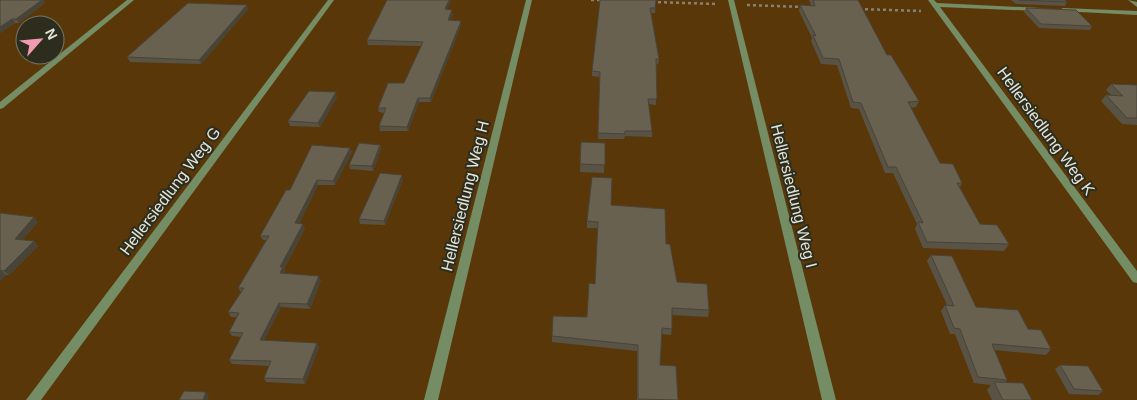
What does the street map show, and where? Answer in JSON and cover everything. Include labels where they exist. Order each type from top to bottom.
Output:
[{"type":"lane","points":[[0,106],[130,0]]},
{"type":"lane","name":"Hellersiedlung Weg G","points":[[33,400],[331,0]]},
{"type":"lane","name":"Hellersiedlung Weg H","points":[[430,400],[529,0]]},
{"type":"lane","points":[[1131,0],[1137,5]]},
{"type":"lane","name":"Hellersiedlung Weg I","points":[[731,2],[829,400]]},
{"type":"lane","points":[[935,6],[1137,13]]},
{"type":"lane","name":"Hellersiedlung Weg K","points":[[935,6],[1137,280]]},
{"type":"path","points":[[591,0],[610,1]]},
{"type":"path","points":[[648,2],[731,2],[811,7]]},
{"type":"path","points":[[850,8],[935,6]]},
{"type":"shaded area","points":[[0,0],[1137,0],[1137,400],[0,400]]},
{"type":"building","points":[[0,0],[42,0],[21,15],[15,15],[15,19],[0,27]]},
{"type":"building","points":[[387,0],[449,0],[445,9],[452,10],[448,20],[461,21],[430,98],[418,98],[407,127],[379,126],[386,108],[378,108],[388,83],[404,83],[423,42],[367,40]]},
{"type":"building","points":[[600,0],[656,0],[655,8],[650,8],[659,59],[656,59],[657,99],[648,99],[652,131],[625,131],[625,134],[598,133],[600,72],[592,71]]},
{"type":"building","points":[[813,0],[858,0],[887,55],[891,55],[919,101],[908,102],[940,163],[953,164],[962,183],[957,183],[980,224],[997,225],[1009,244],[927,242],[918,222],[923,223],[896,167],[888,167],[861,103],[853,102],[839,59],[823,58],[813,35],[816,36],[800,5],[815,6]]},
{"type":"building","points":[[1018,0],[1065,0],[1067,2]]},
{"type":"building","points":[[188,3],[247,5],[199,60],[127,57]]},
{"type":"building","points":[[1026,8],[1076,10],[1092,26],[1041,24]]},
{"type":"building","points":[[1111,84],[1137,85],[1137,118],[1127,118],[1106,95],[1123,96]]},
{"type":"building","points":[[309,91],[336,92],[318,123],[288,121]]},
{"type":"building","points":[[581,142],[605,143],[605,165],[580,164]]},
{"type":"building","points":[[359,143],[380,145],[372,166],[349,165]]},
{"type":"building","points":[[312,145],[350,148],[333,181],[317,180],[295,223],[303,224],[280,267],[283,267],[280,273],[319,276],[307,304],[279,303],[260,340],[317,343],[303,379],[264,378],[271,361],[229,360],[243,333],[229,332],[239,313],[228,312],[244,288],[238,288],[269,236],[260,236],[286,190],[290,190]]},
{"type":"building","points":[[380,173],[402,175],[384,221],[359,219]]},
{"type":"building","points":[[592,177],[612,178],[611,205],[665,209],[666,244],[670,244],[677,282],[707,284],[709,310],[672,308],[672,329],[662,328],[660,365],[676,366],[678,400],[638,399],[638,345],[552,336],[553,316],[587,317],[589,283],[595,284],[598,222],[587,221]]},
{"type":"building","points":[[0,213],[34,217],[15,239],[34,241],[4,271],[1,270],[0,272]]},
{"type":"building","points":[[931,255],[952,256],[976,307],[1018,310],[1028,329],[1041,330],[1051,349],[992,344],[1007,380],[978,377],[960,329],[954,328],[945,305],[954,306]]},
{"type":"building","points":[[1060,365],[1088,366],[1103,391],[1074,389]]},
{"type":"building","points":[[994,382],[1023,383],[1032,400],[1003,400]]},
{"type":"building","points":[[184,391],[206,392],[203,400],[179,400]]}]
